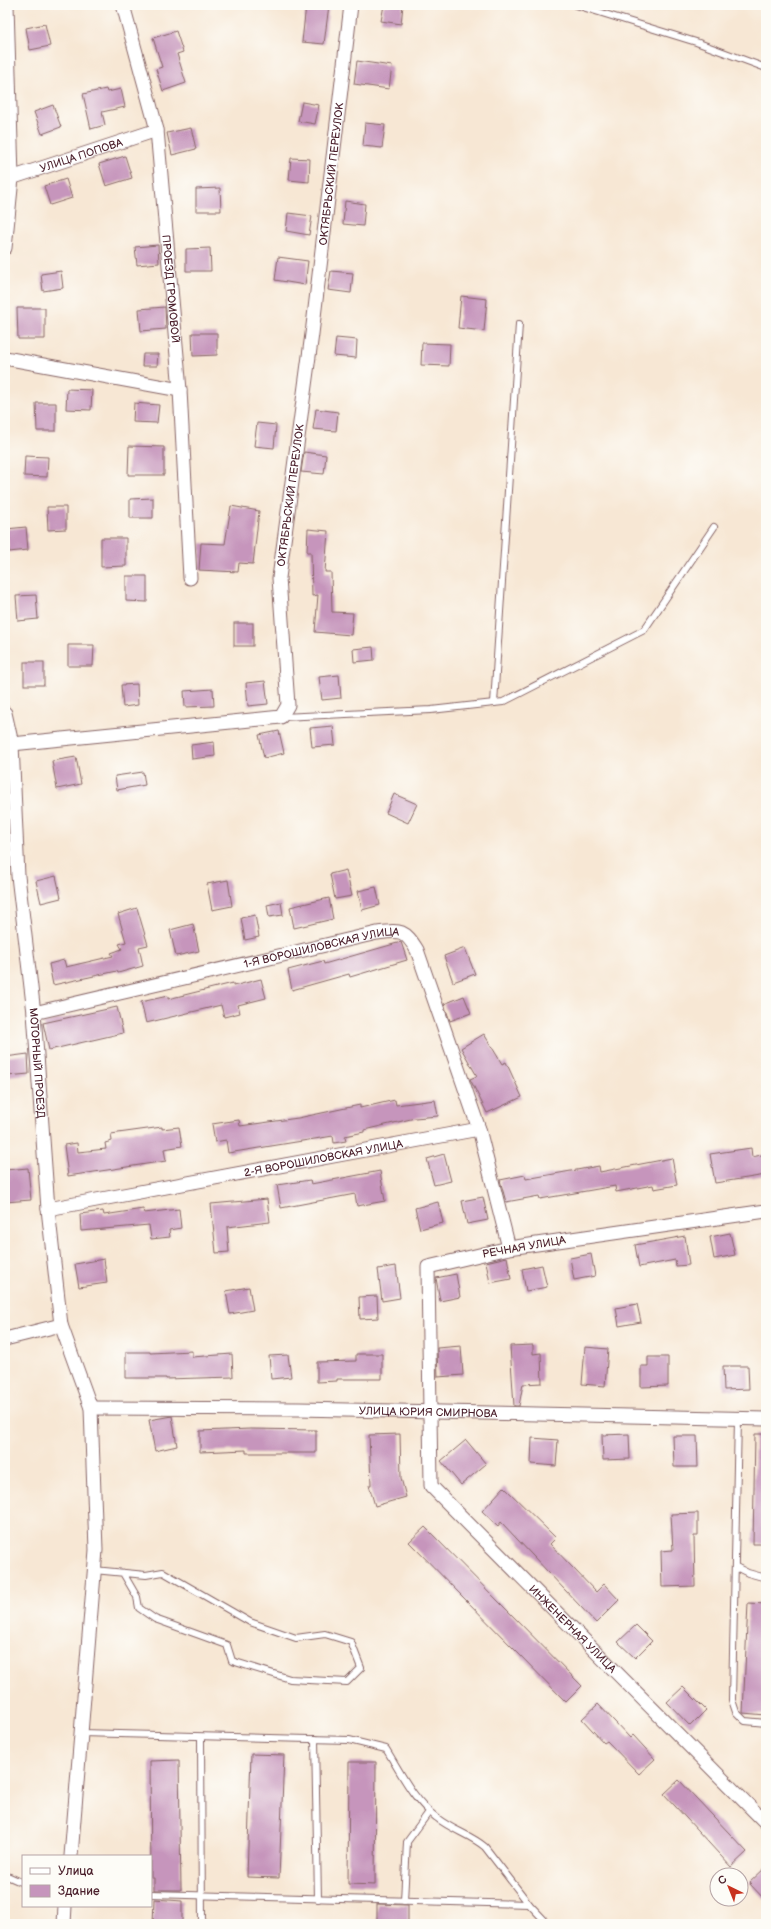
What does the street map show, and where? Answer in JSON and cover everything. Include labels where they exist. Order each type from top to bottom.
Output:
[{"type":"street","name":"ПРОЕЗД ГРОМОВОЙ","points":[[123,5],[157,130],[180,390],[190,578]]},
{"type":"street","name":"ОКТЯБРЬСКИЙ ПЕРЕУЛОК","points":[[281,717],[288,705],[279,578],[312,334],[351,5]]},
{"type":"street","points":[[5,248],[8,179],[6,10]]},
{"type":"street","name":"УЛИЦА ПОПОВА","points":[[8,179],[157,130]]},
{"type":"street","points":[[5,358],[180,390]]},
{"type":"street","name":"МОТОРНЫЙ ПРОЕЗД","points":[[5,713],[12,744],[18,876],[34,1013],[48,1209],[61,1325],[91,1408],[96,1550],[71,1855]]},
{"type":"street","points":[[12,744],[281,717]]},
{"type":"street","name":"1-Я ВОРОШИЛОВСКАЯ УЛИЦА","points":[[34,1013],[377,933],[396,930],[408,936],[417,950],[479,1129]]},
{"type":"street","points":[[479,1129],[509,1248]]},
{"type":"street","name":"2-Я ВОРОШИЛОВСКАЯ УЛИЦА","points":[[48,1209],[479,1129]]},
{"type":"street","name":"РЕЧНАЯ УЛИЦА","points":[[429,1413],[428,1266],[509,1248],[766,1211]]},
{"type":"street","points":[[5,1339],[61,1325]]},
{"type":"street","name":"УЛИЦА ЮРИЯ СМИРНОВА","points":[[91,1408],[299,1409],[429,1413],[766,1419]]},
{"type":"street","name":"ИНЖЕНЕРНАЯ УЛИЦА","points":[[429,1413],[431,1486],[766,1823]]},
{"type":"street","points":[[64,1924],[65,1907]]},
{"type":"lane","points":[[576,5],[696,42],[766,68]]},
{"type":"lane","points":[[494,703],[518,324]]},
{"type":"lane","points":[[281,717],[431,710],[503,702],[644,630],[714,527]]},
{"type":"lane","points":[[738,1419],[732,1700],[736,1712],[745,1722],[766,1723]]},
{"type":"lane","points":[[736,1567],[748,1573],[766,1578]]},
{"type":"lane","points":[[94,1570],[146,1575],[163,1572],[250,1622],[296,1638],[325,1634],[351,1642],[361,1668],[348,1682],[290,1679],[232,1661],[227,1645],[155,1619],[139,1608],[137,1597],[123,1573]]},
{"type":"lane","points":[[80,1733],[349,1740],[386,1749],[414,1794],[429,1812],[444,1823],[476,1840],[485,1847],[529,1904],[548,1924]]},
{"type":"lane","points":[[201,1737],[202,1924]]},
{"type":"lane","points":[[315,1739],[318,1899]]},
{"type":"lane","points":[[404,1901],[407,1842],[429,1812]]},
{"type":"lane","points":[[5,1875],[22,1883]]},
{"type":"lane","points":[[152,1894],[529,1904]]},
{"type":"building","points":[[306,5],[329,5],[324,44],[302,42]]},
{"type":"building","points":[[384,5],[403,5],[401,24],[381,21]]},
{"type":"building","points":[[45,24],[50,46],[30,50],[26,28]]},
{"type":"building","points":[[176,31],[183,52],[177,54],[186,83],[163,91],[156,69],[162,67],[153,38]]},
{"type":"building","points":[[357,61],[392,66],[389,89],[354,84]]},
{"type":"building","points":[[106,89],[107,92],[121,89],[125,107],[102,112],[105,125],[91,129],[83,94]]},
{"type":"building","points":[[302,102],[319,105],[315,124],[298,121]]},
{"type":"building","points":[[53,105],[61,127],[42,134],[34,112]]},
{"type":"building","points":[[365,123],[385,125],[382,148],[363,146]]},
{"type":"building","points":[[191,128],[196,149],[172,155],[167,133]]},
{"type":"building","points":[[125,156],[132,178],[106,186],[99,164]]},
{"type":"building","points":[[291,158],[310,159],[309,182],[289,180]]},
{"type":"building","points":[[66,179],[72,198],[50,205],[44,186]]},
{"type":"building","points":[[220,188],[221,211],[196,211],[196,189]]},
{"type":"building","points":[[345,201],[365,204],[363,226],[343,224]]},
{"type":"building","points":[[288,213],[312,216],[309,235],[286,231]]},
{"type":"building","points":[[158,245],[159,263],[137,265],[135,247]]},
{"type":"building","points":[[210,248],[211,271],[186,271],[186,249]]},
{"type":"building","points":[[278,257],[308,261],[305,285],[275,280]]},
{"type":"building","points":[[61,271],[63,288],[43,291],[41,274]]},
{"type":"building","points":[[331,271],[353,273],[351,293],[328,290]]},
{"type":"building","points":[[461,296],[487,299],[484,331],[458,328]]},
{"type":"building","points":[[165,307],[166,329],[141,331],[139,309]]},
{"type":"building","points":[[17,308],[45,308],[45,339],[18,339]]},
{"type":"building","points":[[192,333],[217,333],[217,355],[193,356]]},
{"type":"building","points":[[336,338],[357,340],[356,358],[334,356]]},
{"type":"building","points":[[422,343],[450,344],[449,366],[421,365]]},
{"type":"building","points":[[143,354],[158,354],[157,366],[142,366]]},
{"type":"building","points":[[67,389],[92,390],[91,410],[66,409]]},
{"type":"building","points":[[36,403],[56,403],[56,431],[37,431]]},
{"type":"building","points":[[134,403],[159,405],[157,423],[133,422]]},
{"type":"building","points":[[316,409],[338,412],[336,431],[313,429]]},
{"type":"building","points":[[257,423],[276,425],[274,448],[254,446]]},
{"type":"building","points":[[129,446],[164,447],[164,475],[128,475]]},
{"type":"building","points":[[304,452],[326,455],[324,474],[301,472]]},
{"type":"building","points":[[25,456],[48,457],[47,477],[24,476]]},
{"type":"building","points":[[153,498],[153,518],[130,518],[130,499]]},
{"type":"building","points":[[231,506],[259,511],[253,564],[239,563],[238,572],[199,570],[201,543],[225,544]]},
{"type":"building","points":[[47,507],[66,507],[66,529],[48,530]]},
{"type":"building","points":[[26,527],[28,550],[9,552],[6,529]]},
{"type":"building","points":[[308,529],[328,531],[325,572],[331,572],[332,612],[353,613],[351,635],[315,632],[318,595],[312,596],[311,552],[307,552]]},
{"type":"building","points":[[101,538],[126,538],[126,566],[101,567]]},
{"type":"building","points":[[126,576],[147,576],[147,602],[126,601]]},
{"type":"building","points":[[36,595],[38,619],[18,621],[16,596]]},
{"type":"building","points":[[234,623],[253,623],[253,646],[234,646]]},
{"type":"building","points":[[68,645],[94,645],[93,666],[68,666]]},
{"type":"building","points":[[373,647],[374,660],[354,662],[353,649]]},
{"type":"building","points":[[24,662],[44,662],[44,685],[24,685]]},
{"type":"building","points":[[339,675],[341,698],[322,700],[319,677]]},
{"type":"building","points":[[265,681],[268,704],[248,706],[246,683]]},
{"type":"building","points":[[137,684],[138,705],[123,707],[121,685]]},
{"type":"building","points":[[213,689],[214,706],[185,707],[184,691]]},
{"type":"building","points":[[333,726],[335,745],[312,747],[310,728]]},
{"type":"building","points":[[279,731],[284,753],[264,758],[259,735]]},
{"type":"building","points":[[214,742],[215,756],[192,759],[191,745]]},
{"type":"building","points":[[76,757],[81,784],[57,789],[52,761]]},
{"type":"building","points":[[143,772],[145,785],[117,790],[115,776]]},
{"type":"building","points":[[394,794],[417,804],[408,823],[386,813]]},
{"type":"building","points":[[346,870],[352,896],[335,899],[330,874]]},
{"type":"building","points":[[56,876],[61,898],[41,903],[36,881]]},
{"type":"building","points":[[228,880],[232,906],[212,910],[207,884]]},
{"type":"building","points":[[376,887],[380,905],[362,910],[358,891]]},
{"type":"building","points":[[329,898],[333,919],[294,928],[290,907]]},
{"type":"building","points":[[281,902],[283,915],[269,917],[267,905]]},
{"type":"building","points":[[137,908],[148,945],[139,947],[143,966],[118,973],[117,971],[53,985],[49,964],[64,960],[66,967],[113,956],[111,953],[122,949],[119,944],[126,942],[118,914]]},
{"type":"building","points":[[255,915],[259,937],[245,940],[241,918]]},
{"type":"building","points":[[193,924],[199,951],[176,956],[170,930]]},
{"type":"building","points":[[401,942],[407,960],[350,977],[349,974],[292,990],[288,970],[323,961],[324,964]]},
{"type":"building","points":[[465,948],[475,974],[453,982],[444,956]]},
{"type":"building","points":[[261,979],[266,998],[238,1005],[240,1013],[224,1017],[221,1005],[146,1023],[141,1002],[168,996],[168,999],[233,983],[233,986]]},
{"type":"building","points":[[464,996],[471,1013],[450,1021],[444,1004]]},
{"type":"building","points":[[117,1007],[123,1033],[49,1050],[43,1023]]},
{"type":"building","points":[[484,1034],[502,1064],[506,1062],[522,1097],[487,1113],[470,1079],[477,1076],[461,1048]]},
{"type":"building","points":[[28,1054],[29,1074],[7,1076],[5,1057]]},
{"type":"building","points":[[395,1100],[396,1105],[435,1100],[438,1116],[415,1118],[364,1130],[364,1132],[345,1136],[346,1141],[334,1143],[333,1136],[228,1153],[226,1140],[215,1142],[212,1124],[239,1120],[240,1126],[298,1118],[360,1105],[360,1108]]},
{"type":"building","points":[[162,1127],[162,1129],[179,1127],[182,1146],[164,1149],[166,1161],[68,1176],[64,1145],[77,1143],[78,1152],[106,1149],[105,1143],[112,1141],[111,1134]]},
{"type":"building","points":[[751,1148],[752,1157],[766,1154],[766,1175],[715,1183],[710,1154]]},
{"type":"building","points":[[444,1154],[451,1181],[434,1185],[427,1159]]},
{"type":"building","points":[[672,1158],[677,1185],[654,1189],[653,1185],[616,1192],[615,1186],[540,1199],[539,1196],[506,1202],[500,1180],[525,1175],[526,1179],[599,1166],[600,1172]]},
{"type":"building","points":[[28,1168],[31,1200],[5,1202],[5,1170]]},
{"type":"building","points":[[380,1171],[385,1201],[357,1206],[355,1194],[281,1208],[277,1185],[310,1180],[311,1184]]},
{"type":"building","points":[[483,1197],[488,1220],[467,1224],[462,1201]]},
{"type":"building","points":[[267,1199],[270,1222],[227,1227],[229,1252],[216,1253],[211,1204]]},
{"type":"building","points":[[438,1202],[443,1223],[420,1229],[415,1208]]},
{"type":"building","points":[[143,1209],[144,1213],[179,1209],[181,1228],[169,1230],[170,1237],[151,1239],[149,1225],[81,1231],[80,1214],[103,1211],[104,1215]]},
{"type":"building","points":[[730,1233],[735,1255],[714,1259],[710,1237]]},
{"type":"building","points":[[685,1236],[689,1265],[676,1266],[675,1260],[639,1267],[635,1245]]},
{"type":"building","points":[[591,1254],[595,1276],[574,1280],[570,1258]]},
{"type":"building","points":[[507,1257],[511,1279],[490,1283],[486,1262]]},
{"type":"building","points":[[104,1259],[107,1283],[79,1287],[75,1264]]},
{"type":"building","points":[[542,1265],[547,1287],[526,1291],[522,1269]]},
{"type":"building","points":[[396,1266],[400,1298],[382,1301],[378,1269]]},
{"type":"building","points":[[456,1274],[460,1297],[440,1301],[436,1278]]},
{"type":"building","points":[[249,1287],[253,1310],[230,1314],[226,1291]]},
{"type":"building","points":[[377,1296],[378,1318],[360,1319],[359,1297]]},
{"type":"building","points":[[637,1304],[641,1322],[619,1326],[616,1308]]},
{"type":"building","points":[[533,1345],[533,1354],[541,1353],[542,1383],[523,1384],[519,1406],[514,1406],[510,1346]]},
{"type":"building","points":[[461,1346],[463,1375],[438,1377],[437,1348]]},
{"type":"building","points":[[585,1347],[608,1349],[605,1386],[582,1384]]},
{"type":"building","points":[[192,1351],[192,1357],[232,1354],[233,1377],[166,1379],[126,1378],[126,1352],[150,1353]]},
{"type":"building","points":[[356,1354],[382,1354],[382,1379],[337,1379],[337,1381],[317,1382],[317,1362],[356,1361]]},
{"type":"building","points":[[288,1355],[291,1377],[271,1379],[269,1356]]},
{"type":"building","points":[[648,1357],[668,1357],[668,1386],[641,1387],[641,1366],[648,1366]]},
{"type":"building","points":[[723,1366],[748,1366],[749,1389],[724,1390]]},
{"type":"building","points":[[172,1416],[177,1446],[155,1451],[149,1420]]},
{"type":"building","points":[[250,1429],[316,1430],[316,1453],[246,1453],[246,1450],[200,1452],[200,1431]]},
{"type":"building","points":[[400,1434],[401,1478],[406,1497],[375,1506],[369,1485],[371,1485],[369,1435]]},
{"type":"building","points":[[629,1434],[630,1459],[603,1460],[602,1435]]},
{"type":"building","points":[[755,1434],[766,1434],[766,1544],[753,1544]]},
{"type":"building","points":[[673,1436],[697,1436],[698,1467],[674,1467]]},
{"type":"building","points":[[532,1438],[558,1440],[556,1466],[531,1464]]},
{"type":"building","points":[[466,1440],[486,1464],[461,1485],[441,1461]]},
{"type":"building","points":[[504,1487],[556,1538],[550,1544],[596,1592],[604,1584],[619,1600],[596,1623],[501,1522],[498,1526],[482,1511]]},
{"type":"building","points":[[698,1513],[698,1536],[694,1536],[695,1586],[662,1587],[661,1551],[673,1550],[671,1514]]},
{"type":"building","points":[[425,1527],[582,1686],[566,1702],[409,1542]]},
{"type":"building","points":[[748,1603],[766,1604],[766,1715],[743,1713]]},
{"type":"building","points":[[636,1625],[652,1641],[635,1658],[618,1642]]},
{"type":"building","points":[[683,1687],[706,1710],[690,1726],[667,1702]]},
{"type":"building","points":[[598,1704],[630,1738],[633,1735],[655,1759],[639,1774],[607,1741],[604,1743],[582,1719]]},
{"type":"building","points":[[251,1754],[284,1755],[279,1878],[247,1877]]},
{"type":"building","points":[[179,1760],[181,1890],[154,1890],[151,1855],[150,1761]]},
{"type":"building","points":[[349,1762],[376,1762],[375,1885],[348,1884]]},
{"type":"building","points":[[679,1780],[747,1852],[731,1867],[664,1794]]},
{"type":"building","points":[[766,1867],[766,1901],[749,1883]]},
{"type":"building","points":[[154,1899],[182,1901],[182,1924],[153,1924]]},
{"type":"building","points":[[377,1904],[408,1905],[408,1924],[377,1924]]}]
